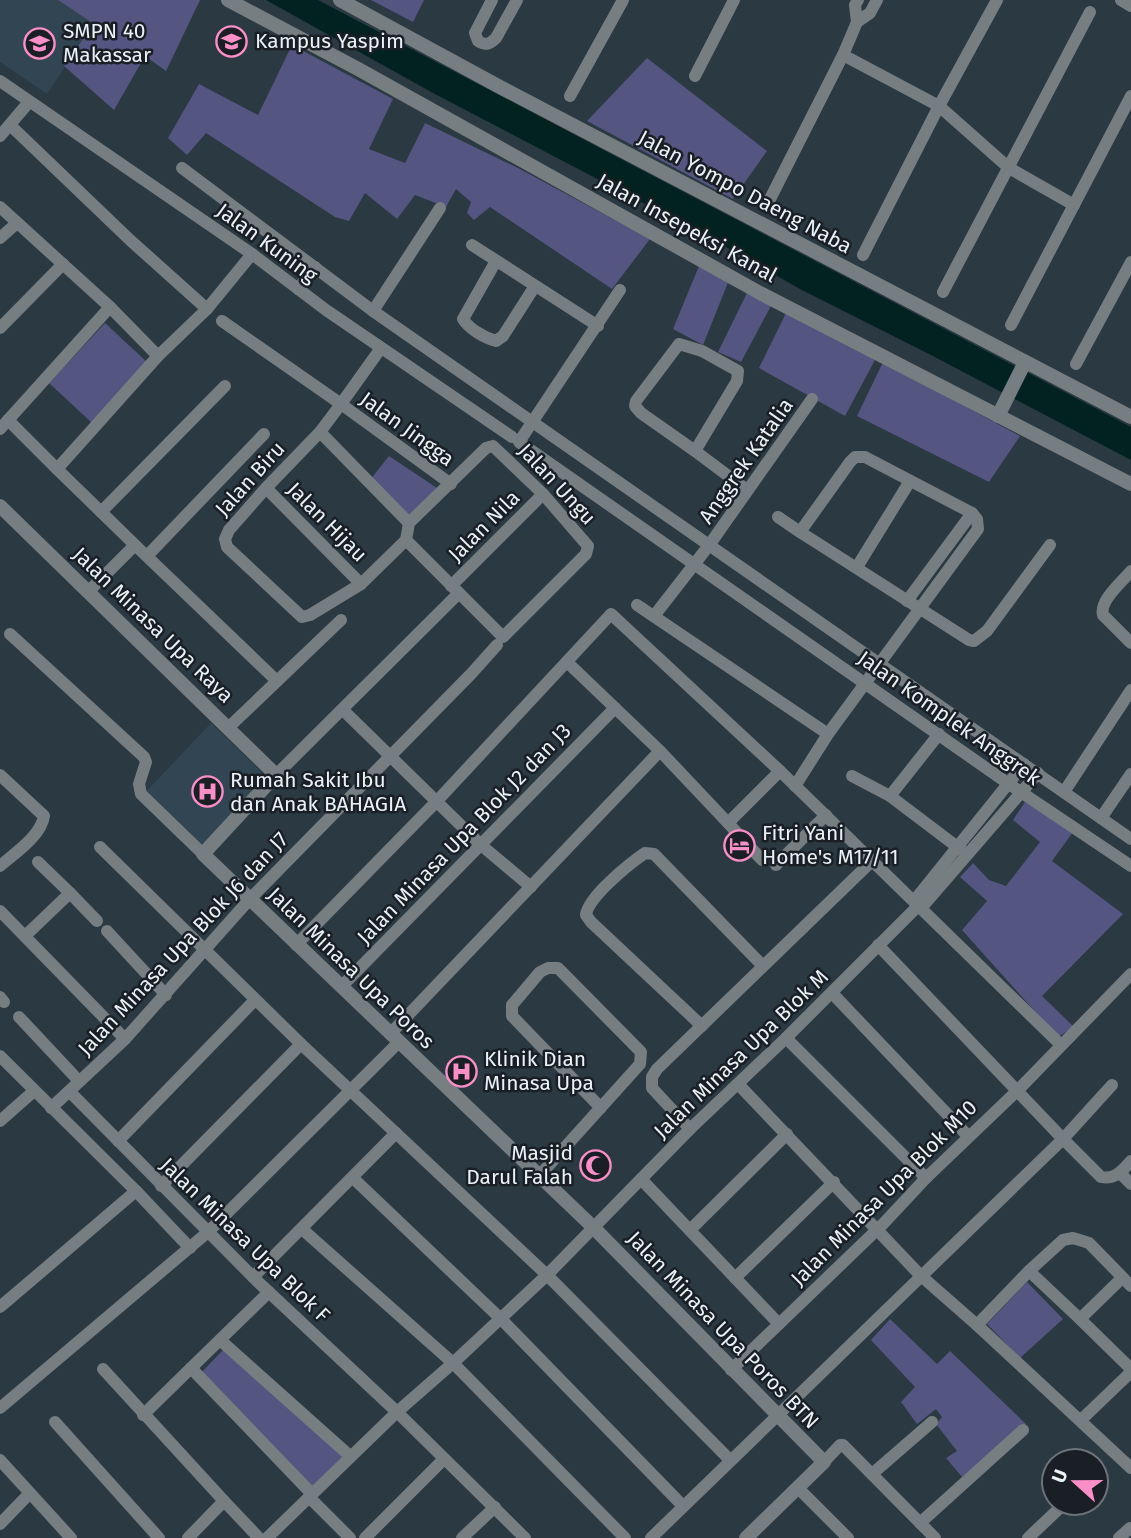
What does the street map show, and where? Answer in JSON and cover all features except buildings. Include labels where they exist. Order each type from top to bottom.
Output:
[{"type":"street","name":"Jalan Insepeksi Kanal","points":[[228,0],[360,70],[760,293],[1131,484]]},
{"type":"street","name":"Jalan Yompo Daeng Naba","points":[[340,0],[500,87],[1131,417]]},
{"type":"street","points":[[492,0],[475,33],[478,41],[484,44],[491,43],[496,38],[517,0]]},
{"type":"street","points":[[570,96],[623,0]]},
{"type":"street","points":[[695,76],[734,0]]},
{"type":"street","points":[[767,205],[843,55],[857,22],[855,5],[858,0]]},
{"type":"street","points":[[857,22],[870,13],[877,0]]},
{"type":"street","points":[[863,255],[997,0]]},
{"type":"street","points":[[1121,0],[1131,6]]},
{"type":"street","points":[[943,292],[1090,12]]},
{"type":"street","points":[[843,55],[939,106],[1009,168],[1073,205]]},
{"type":"street","name":"Jalan Kuning","points":[[0,82],[252,254],[381,348],[695,564]]},
{"type":"street","points":[[1011,325],[1131,96]]},
{"type":"street","points":[[0,136],[29,102]]},
{"type":"street","points":[[10,125],[130,240],[207,309]]},
{"type":"street","name":"Jalan Komplek Anggrek","points":[[182,168],[373,311],[1131,839]]},
{"type":"street","points":[[0,207],[110,307],[158,356]]},
{"type":"street","points":[[373,311],[440,208]]},
{"type":"street","points":[[0,238],[17,223]]},
{"type":"street","points":[[472,245],[598,326]]},
{"type":"street","points":[[57,469],[158,356],[207,309],[252,254]]},
{"type":"street","points":[[496,261],[463,319],[486,338],[496,341],[503,336],[536,286]]},
{"type":"street","points":[[1076,364],[1131,262]]},
{"type":"street","points":[[0,328],[63,264]]},
{"type":"street","points":[[298,289],[315,267]]},
{"type":"street","points":[[515,440],[533,422],[620,290]]},
{"type":"street","points":[[110,307],[4,425],[57,469],[277,681]]},
{"type":"street","points":[[222,321],[341,404]]},
{"type":"street","points":[[695,451],[739,375],[734,367],[702,351],[678,344],[635,406],[641,413],[747,490]]},
{"type":"street","name":"Jalan Biru","points":[[381,348],[320,432],[266,488],[225,538],[227,547],[302,617],[310,615],[361,584],[406,540]]},
{"type":"street","points":[[998,416],[1025,362]]},
{"type":"street","points":[[101,512],[225,386]]},
{"type":"street","name":"Anggrek Katalia","points":[[654,616],[710,544],[812,399]]},
{"type":"street","name":"Jalan Jingga","points":[[341,404],[451,484]]},
{"type":"street","points":[[320,432],[409,523]]},
{"type":"street","points":[[147,556],[264,434]]},
{"type":"street","name":"Jalan Ungu","points":[[451,484],[486,448],[493,446],[543,494],[583,538],[588,550],[471,674]]},
{"type":"street","points":[[794,786],[878,663],[978,529],[977,519],[972,513],[865,457],[855,457],[845,467],[800,532]]},
{"type":"street","points":[[857,567],[910,481]]},
{"type":"street","points":[[451,484],[409,523],[406,540],[455,589],[500,641]]},
{"type":"street","name":"Jalan Hijau","points":[[266,488],[361,584]]},
{"type":"street","name":"Jalan Nila","points":[[276,775],[343,710],[543,494]]},
{"type":"street","name":"Jalan Minasa Upa Raya","points":[[0,506],[276,775]]},
{"type":"street","points":[[907,601],[972,513]]},
{"type":"street","points":[[778,517],[970,640],[980,638],[1050,544]]},
{"type":"street","points":[[88,592],[135,545]]},
{"type":"street","name":"Jalan Komplek Anggrek","points":[[695,564],[1131,866]]},
{"type":"street","points":[[1131,571],[1101,611],[1131,643]]},
{"type":"street","points":[[637,605],[828,734]]},
{"type":"street","points":[[296,945],[437,801],[611,614],[826,815],[1061,1045]]},
{"type":"street","points":[[229,727],[341,620]]},
{"type":"street","points":[[10,634],[144,757],[146,762],[139,784],[141,794],[203,854],[276,775]]},
{"type":"street","points":[[567,662],[660,751],[762,860]]},
{"type":"street","name":"Jalan Minasa Upa Blok J6 dan J7","points":[[51,1108],[125,1039],[249,900],[471,674]]},
{"type":"street","points":[[1064,792],[1131,690]]},
{"type":"street","name":"Jalan Minasa Upa Blok J2 dan J3","points":[[341,987],[615,708]]},
{"type":"street","points":[[343,710],[481,845],[531,887]]},
{"type":"street","points":[[890,796],[939,734]]},
{"type":"street","points":[[0,1408],[190,1248],[351,1092],[395,1038],[531,887],[660,751]]},
{"type":"street","points":[[963,851],[1024,764]]},
{"type":"street","points":[[728,823],[780,771]]},
{"type":"street","points":[[963,851],[1038,774]]},
{"type":"street","points":[[1101,818],[1131,774]]},
{"type":"street","points":[[0,775],[44,816],[42,824],[27,842],[0,866]]},
{"type":"street","points":[[852,776],[890,796],[963,851]]},
{"type":"street","points":[[776,865],[826,815]]},
{"type":"street","points":[[100,847],[351,1092],[547,1275],[730,1460]]},
{"type":"street","name":"Jalan Minasa Upa Blok M","points":[[593,1227],[690,1129],[832,993],[917,906],[963,851]]},
{"type":"street","points":[[702,1026],[591,922],[586,915],[591,901],[645,853],[654,854],[763,966]]},
{"type":"street","name":"Jalan Minasa Upa Poros","points":[[203,854],[593,1227]]},
{"type":"street","points":[[38,862],[66,897],[97,920]]},
{"type":"street","points":[[690,1129],[652,1088],[652,1077],[657,1069],[872,862]]},
{"type":"street","points":[[25,936],[66,897]]},
{"type":"street","points":[[0,911],[125,1039]]},
{"type":"street","points":[[107,931],[166,995]]},
{"type":"street","points":[[878,945],[1101,1177],[1110,1178],[1120,1173],[1131,1161]]},
{"type":"street","points":[[540,1175],[601,1108],[640,1064],[641,1052],[558,968],[548,968],[540,972],[512,1006],[512,1016],[601,1108]]},
{"type":"street","name":"Jalan Minasa Upa Blok M10","points":[[731,1370],[878,1230],[926,1178],[1018,1090],[1131,974]]},
{"type":"street","points":[[832,993],[968,1136]]},
{"type":"street","points":[[118,1141],[255,1000]]},
{"type":"street","points":[[19,1017],[79,1081]]},
{"type":"street","points":[[786,1038],[926,1178]]},
{"type":"street","points":[[162,1186],[301,1044]]},
{"type":"street","points":[[0,1056],[190,1248]]},
{"type":"street","points":[[738,1084],[920,1275],[1131,1467]]},
{"type":"street","points":[[651,1538],[1112,1085]]},
{"type":"street","points":[[0,1121],[34,1091]]},
{"type":"street","name":"Jalan Minasa Upa Blok F","points":[[70,1092],[253,1277],[397,1412],[525,1538]]},
{"type":"street","points":[[253,1277],[396,1133]]},
{"type":"street","points":[[690,1230],[787,1134]]},
{"type":"street","points":[[1120,1173],[1131,1184]]},
{"type":"street","points":[[353,1178],[501,1319],[683,1507]]},
{"type":"street","points":[[641,1180],[779,1324]]},
{"type":"street","points":[[735,1278],[834,1182]]},
{"type":"street","points":[[0,1307],[136,1191]]},
{"type":"street","points":[[267,1538],[397,1412],[501,1319],[593,1227]]},
{"type":"street","name":"Jalan Minasa Upa Poros BTN","points":[[593,1227],[824,1462]]},
{"type":"street","points":[[302,1228],[453,1363],[625,1538]]},
{"type":"street","points":[[978,1325],[1029,1271],[1063,1240],[1073,1238],[1089,1243],[1127,1282],[1080,1319]]},
{"type":"street","points":[[1029,1271],[1131,1371],[1081,1420]]},
{"type":"street","points":[[143,1415],[270,1292]]},
{"type":"street","points":[[220,1340],[350,1456]]},
{"type":"street","points":[[191,1368],[350,1538]]},
{"type":"street","points":[[103,1370],[259,1538]]},
{"type":"street","points":[[55,1422],[159,1538]]},
{"type":"street","points":[[872,1474],[932,1422]]},
{"type":"street","points":[[920,1523],[1023,1430]]},
{"type":"street","points":[[752,1536],[842,1444],[935,1538]]},
{"type":"street","points":[[365,1538],[444,1459]]},
{"type":"street","points":[[0,1460],[71,1538]]},
{"type":"street","points":[[797,1488],[848,1538]]},
{"type":"street","points":[[0,1524],[29,1494]]},
{"type":"street","points":[[188,1538],[224,1501]]},
{"type":"street","points":[[462,1538],[495,1507]]},
{"type":"street","points":[[1028,1538],[1050,1517]]},
{"type":"street","points":[[1119,1538],[1130,1528]]},
{"type":"shaded area","name":"SMPN 40 Makassar","points":[[0,0],[58,0],[94,24],[47,94],[0,62]]},
{"type":"shaded area","points":[[58,0],[200,0],[166,71],[145,56],[114,110],[64,66],[94,24]]},
{"type":"shaded area","points":[[266,0],[318,0],[1131,427],[1131,460],[800,289],[710,238],[433,93]]},
{"type":"shaded area","points":[[371,0],[424,0],[413,22]]},
{"type":"shaded area","points":[[292,45],[393,99],[369,149],[405,163],[425,123],[518,168],[650,239],[612,289],[490,207],[474,220],[467,213],[471,202],[456,189],[446,207],[415,195],[397,219],[365,193],[349,221],[335,217],[206,133],[187,155],[168,138],[199,84],[258,115]]},
{"type":"shaded area","points":[[647,58],[767,151],[733,199],[587,121]]},
{"type":"shaded area","points":[[699,266],[729,280],[703,345],[673,329]]},
{"type":"shaded area","points":[[747,293],[772,304],[741,362],[718,352]]},
{"type":"shaded area","points":[[786,313],[876,358],[845,416],[759,368]]},
{"type":"shaded area","points":[[105,323],[148,363],[92,423],[49,383]]},
{"type":"shaded area","points":[[883,362],[1020,436],[989,482],[857,416]]},
{"type":"shaded area","points":[[389,456],[437,488],[403,524],[366,485]]},
{"type":"shaded area","name":"Rumah Sakit Ibu dan Anak BAHAGIA","points":[[211,723],[276,786],[202,859],[140,798]]},
{"type":"shaded area","points":[[1025,802],[1073,832],[1052,861],[1123,914],[1042,996],[1074,1027],[1058,1037],[962,930],[987,901],[960,877],[973,863],[989,880],[1006,886],[1040,842],[1013,820]]},
{"type":"shaded area","points":[[1027,1282],[1063,1319],[1020,1358],[987,1324]]},
{"type":"shaded area","points":[[890,1319],[937,1364],[950,1351],[1026,1424],[962,1477],[946,1458],[957,1451],[936,1424],[942,1417],[936,1409],[917,1424],[901,1402],[915,1387],[871,1340]]},
{"type":"shaded area","points":[[223,1350],[345,1456],[306,1495],[195,1379]]},
{"type":"place","name":"Kampus Yaspim","points":[[232,41]]},
{"type":"place","name":"SMPN 40 Makassar","points":[[40,43]]},
{"type":"place","name":"Rumah Sakit Ibu dan Anak BAHAGIA","points":[[207,792]]},
{"type":"place","name":"Fitri Yani Home's M17/11","points":[[739,845]]},
{"type":"place","name":"Klinik Dian Minasa Upa","points":[[461,1071]]},
{"type":"place","name":"Masjid Darul Falah","points":[[596,1165]]}]
